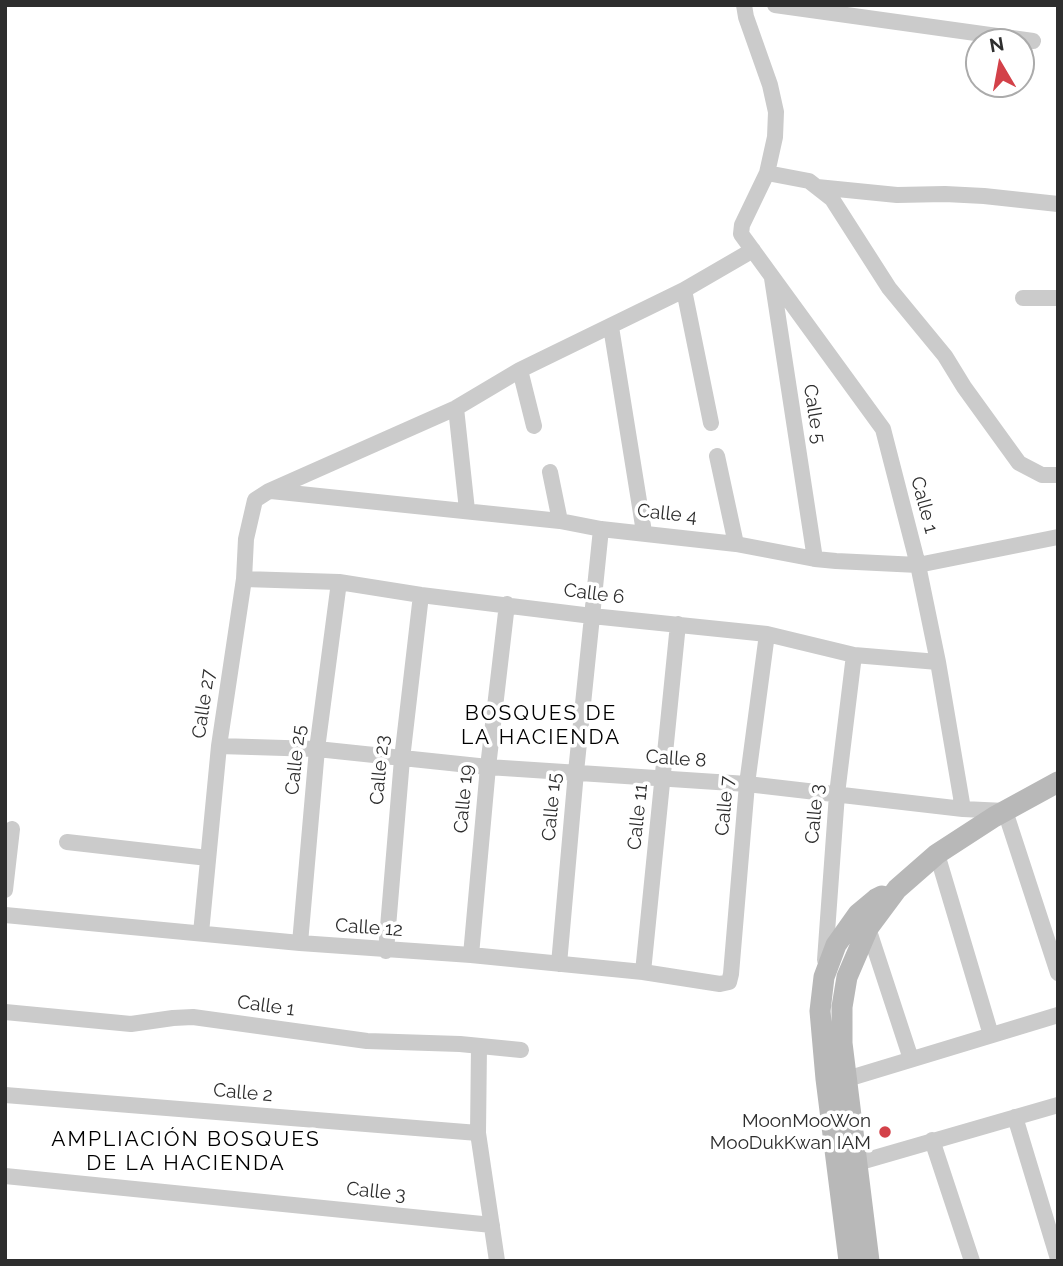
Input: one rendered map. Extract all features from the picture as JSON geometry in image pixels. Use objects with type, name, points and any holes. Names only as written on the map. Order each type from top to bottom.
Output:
[{"type":"street","points":[[269,491],[456,408],[520,370],[684,290],[753,250],[741,234],[742,225],[767,173],[775,136],[776,111],[771,85],[744,5]]},
{"type":"street","points":[[775,5],[965,32]]},
{"type":"street","points":[[767,173],[809,181],[831,199],[889,288],[945,356],[1019,463],[1042,475],[1058,475]]},
{"type":"street","points":[[817,187],[897,195],[984,196],[1058,204]]},
{"type":"street","name":"Calle 1","points":[[753,250],[883,429],[918,565],[963,809]]},
{"type":"street","name":"Calle 5","points":[[772,276],[815,559]]},
{"type":"street","points":[[684,290],[711,422]]},
{"type":"street","points":[[1023,298],[1058,298]]},
{"type":"street","points":[[611,327],[644,533]]},
{"type":"street","points":[[520,370],[534,426]]},
{"type":"street","points":[[456,408],[467,510]]},
{"type":"street","points":[[718,456],[736,544]]},
{"type":"street","points":[[550,472],[560,521]]},
{"type":"street","name":"Calle 4","points":[[269,491],[560,521],[601,529],[736,544],[815,559],[918,565],[1058,537]]},
{"type":"street","name":"Calle 27","points":[[201,933],[219,747],[244,579],[246,538],[255,499],[269,491]]},
{"type":"street","name":"Calle 15","points":[[559,964],[601,529]]},
{"type":"street","name":"Calle 6","points":[[244,579],[339,582],[592,616],[767,634],[854,655],[938,662]]},
{"type":"street","name":"Calle 25","points":[[300,943],[317,749],[339,582]]},
{"type":"street","name":"Calle 23","points":[[386,951],[402,759],[421,594]]},
{"type":"street","name":"Calle 19","points":[[471,955],[488,767],[507,604]]},
{"type":"street","name":"Calle 11","points":[[643,972],[678,624]]},
{"type":"street","name":"Calle 7","points":[[729,982],[732,974],[747,784],[767,634]]},
{"type":"street","name":"Calle 3","points":[[824,977],[837,794],[854,655]]},
{"type":"street","name":"Calle 8","points":[[219,747],[317,749],[488,767],[747,784],[963,809],[1005,811]]},
{"type":"street","points":[[869,1261],[842,1043],[842,1007],[847,977],[868,928],[897,889],[937,855],[1005,811],[1058,782]]},
{"type":"street","points":[[1005,811],[1058,973]]},
{"type":"street","points":[[5,890],[12,829]]},
{"type":"street","points":[[67,842],[208,858]]},
{"type":"street","points":[[937,855],[991,1035]]},
{"type":"street","points":[[849,1261],[820,1011],[824,977],[836,945],[858,914],[876,899],[897,889]]},
{"type":"street","name":"Calle 12","points":[[5,915],[386,951],[471,955],[643,972],[720,984],[729,982]]},
{"type":"street","points":[[868,928],[911,1059]]},
{"type":"street","name":"Calle 1","points":[[5,1012],[131,1024],[193,1017],[367,1041],[521,1050]]},
{"type":"street","points":[[847,1079],[1058,1016]]},
{"type":"street","points":[[479,1046],[478,1133],[497,1261]]},
{"type":"street","name":"Calle 2","points":[[5,1095],[478,1133]]},
{"type":"street","points":[[857,1163],[1058,1104]]},
{"type":"street","points":[[1015,1117],[1058,1259]]},
{"type":"street","points":[[932,1140],[972,1261]]},
{"type":"street","name":"Calle 3","points":[[5,1176],[492,1225]]},
{"type":"place","name":"MoonMooWon MooDukKwan IAM","points":[[885,1132]]},
{"type":"district","name":"BOSQUES DE LA HACIENDA","points":[[541,726]]},
{"type":"district","name":"AMPLIACIÓN BOSQUES DE LA HACIENDA","points":[[186,1152]]}]
